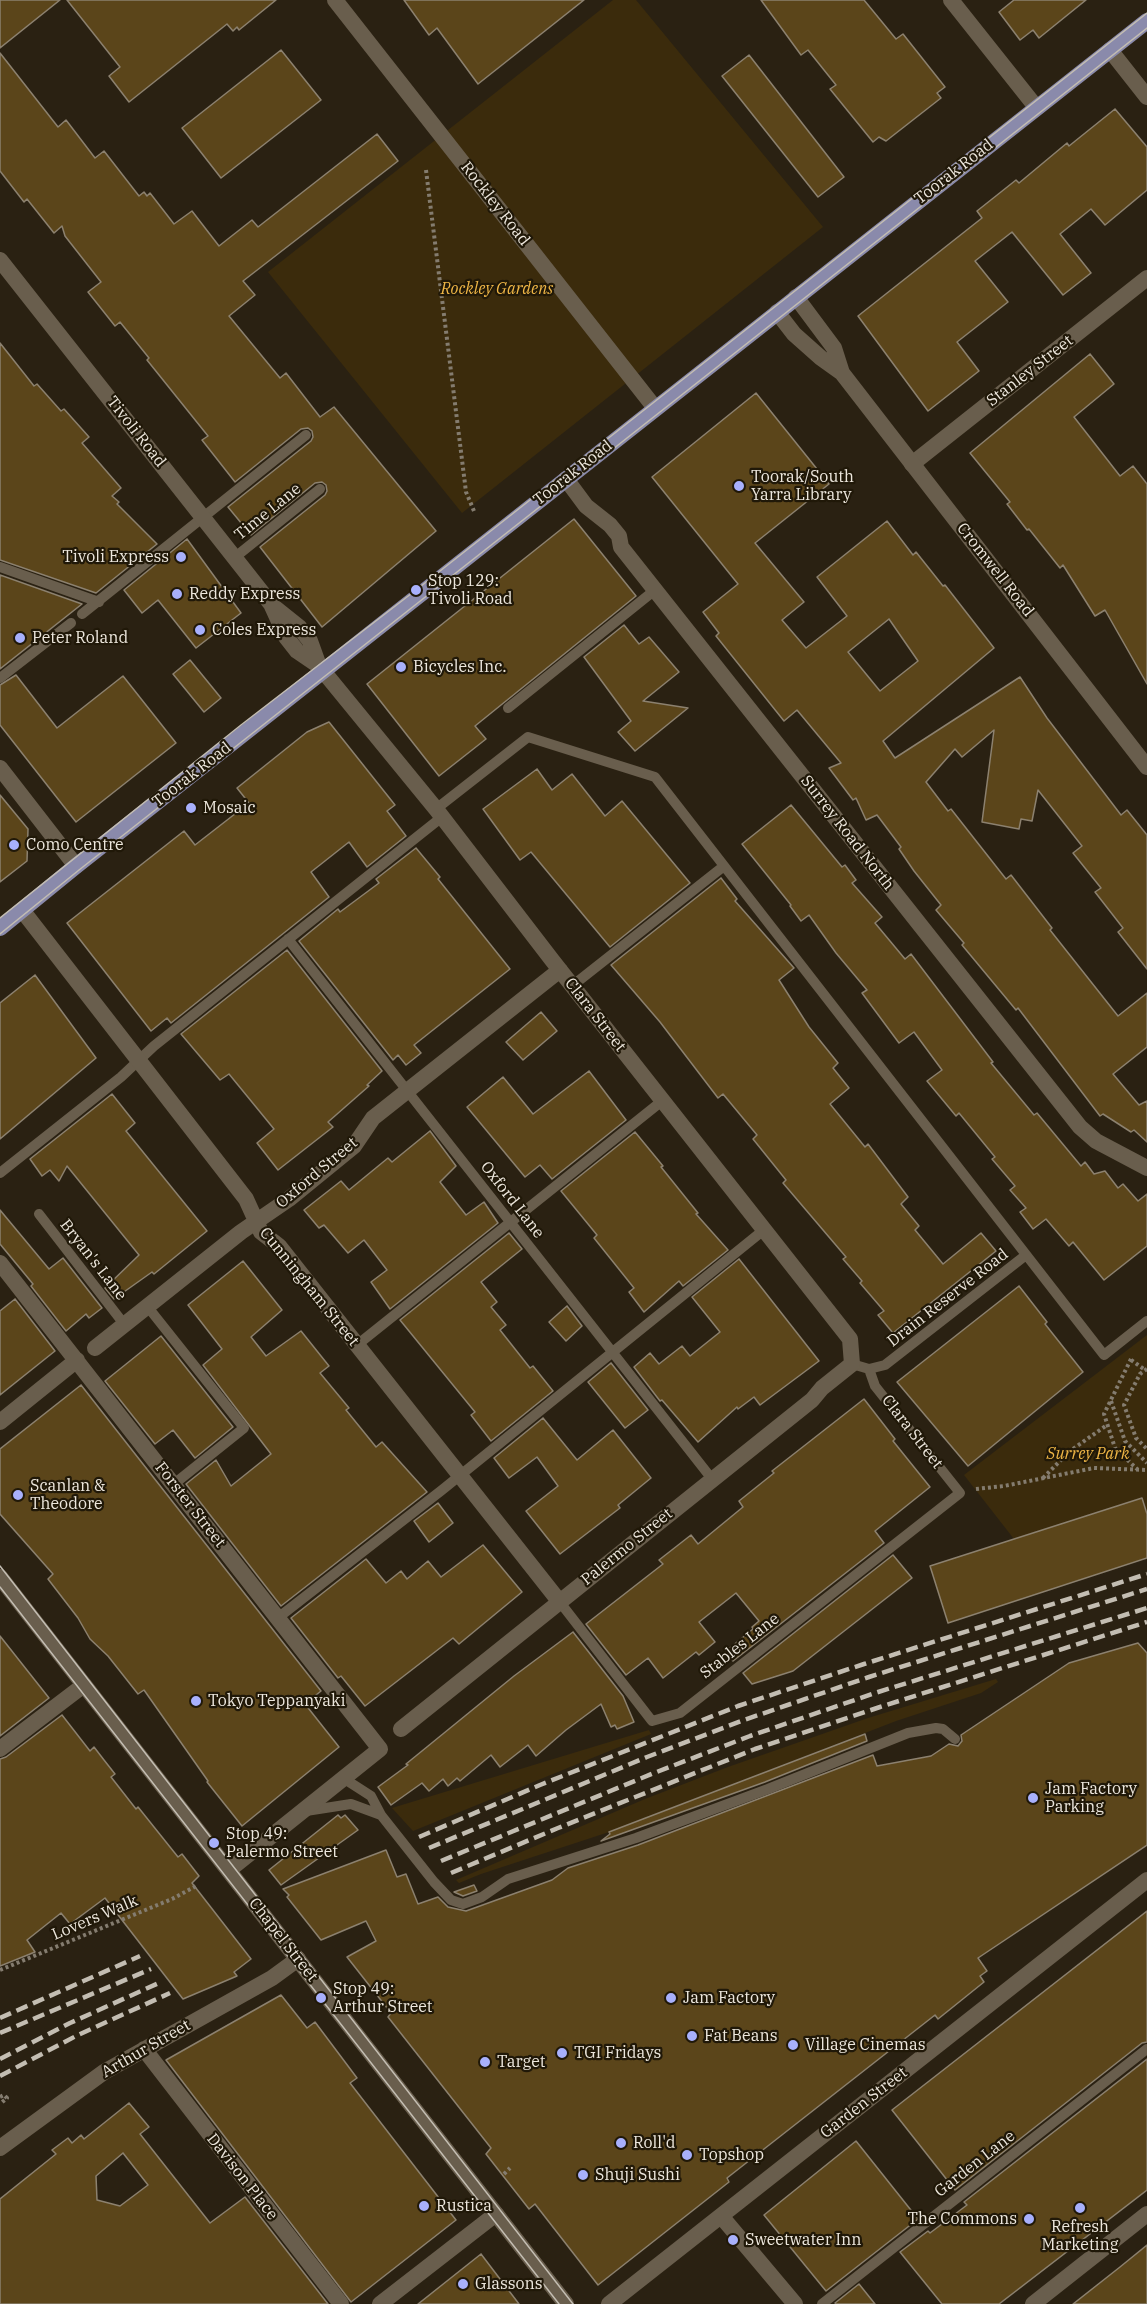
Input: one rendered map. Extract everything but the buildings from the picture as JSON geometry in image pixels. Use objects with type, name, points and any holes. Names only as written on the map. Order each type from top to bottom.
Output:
[{"type":"main road","name":"Toorak Road","points":[[0,928],[321,669],[1147,21]]},
{"type":"street","name":"Rockley Road","points":[[335,0],[656,408]]},
{"type":"street","points":[[951,0],[1036,107]]},
{"type":"street","points":[[1110,50],[1147,97]]},
{"type":"street","name":"Tivoli Road","points":[[0,260],[271,604],[299,627],[310,641],[321,669]]},
{"type":"street","name":"Stanley Street","points":[[912,464],[1147,278]]},
{"type":"street","name":"Cromwell Road","points":[[796,297],[834,348],[842,373]]},
{"type":"street","name":"Cromwell Road","points":[[777,312],[794,334],[820,358],[842,373],[1145,761]]},
{"type":"street","name":"Surrey Road North","points":[[566,479],[586,506],[610,525],[619,536],[621,547],[1080,1127],[1096,1141],[1147,1168]]},
{"type":"street","name":"Clara Street","points":[[321,669],[439,813],[850,1339],[852,1364]]},
{"type":"street","points":[[0,768],[76,866]]},
{"type":"street","name":"Cunningham Street","points":[[22,910],[246,1199],[261,1232],[279,1246],[458,1476],[559,1601]]},
{"type":"street","name":"Oxford Street","points":[[95,1348],[256,1222],[289,1199],[354,1146],[373,1118],[560,970]]},
{"type":"street","name":"Forster Street","points":[[0,1263],[380,1749],[343,1778]]},
{"type":"street","points":[[0,1422],[77,1360]]},
{"type":"street","name":"Palermo Street","points":[[401,1729],[812,1400],[822,1388],[852,1364]]},
{"type":"street","name":"Chapel Street","points":[[0,1577],[566,2304]]},
{"type":"street","points":[[0,1749],[84,1685]]},
{"type":"street","points":[[229,1870],[343,1778]]},
{"type":"street","name":"Garden Street","points":[[609,2304],[1147,1880]]},
{"type":"street","name":"Arthur Street","points":[[0,2148],[104,2072],[272,1978],[298,1959]]},
{"type":"street","name":"Davison Place","points":[[144,2049],[341,2304]]},
{"type":"street","points":[[380,2304],[496,2214]]},
{"type":"street","points":[[1033,2304],[1147,2214]]},
{"type":"street","points":[[721,2216],[795,2304]]},
{"type":"lane","points":[[82,614],[306,435]]},
{"type":"lane","name":"Time Lane","points":[[234,558],[320,489]]},
{"type":"lane","points":[[0,567],[99,602]]},
{"type":"lane","points":[[508,708],[655,590]]},
{"type":"lane","points":[[0,678],[71,623]]},
{"type":"lane","points":[[0,1173],[121,1077],[154,1046],[288,939],[528,737],[655,777],[1026,1255]]},
{"type":"lane","points":[[572,986],[724,866]]},
{"type":"lane","name":"Oxford Lane","points":[[288,939],[712,1479]]},
{"type":"lane","points":[[357,1345],[662,1101]]},
{"type":"lane","name":"Bryan's Lane","points":[[39,1214],[124,1324]]},
{"type":"lane","points":[[279,1617],[765,1229]]},
{"type":"lane","name":"Drain Reserve Road","points":[[869,1369],[879,1368],[893,1360],[1026,1255],[1104,1355],[1147,1321]]},
{"type":"lane","points":[[147,1306],[244,1428],[174,1484]]},
{"type":"lane","points":[[852,1364],[869,1369]]},
{"type":"lane","name":"Clara Street","points":[[869,1369],[875,1386],[960,1493]]},
{"type":"lane","name":"Stables Lane","points":[[559,1601],[652,1721],[680,1713],[960,1493]]},
{"type":"lane","points":[[343,1778],[371,1796],[381,1815],[448,1897],[464,1904],[482,1897],[508,1879],[636,1838],[757,1794],[908,1732],[943,1729],[955,1739]]},
{"type":"lane","points":[[301,1812],[351,1804],[381,1815]]},
{"type":"lane","name":"Garden Lane","points":[[822,2304],[1147,2049]]},
{"type":"path","points":[[426,170],[466,492],[474,511]]},
{"type":"path","points":[[1131,1359],[1104,1414],[1115,1448],[1137,1469]]},
{"type":"path","points":[[1147,1369],[1140,1374],[1124,1405],[1136,1437],[1147,1449]]},
{"type":"path","points":[[1111,1400],[1125,1442],[1147,1463]]},
{"type":"path","points":[[1043,1478],[1070,1451],[1107,1425]]},
{"type":"path","points":[[960,1493],[981,1487],[1004,1486],[1094,1468],[1147,1470]]},
{"type":"path","name":"Lovers Walk","points":[[0,1970],[140,1912],[198,1885]]},
{"type":"path","points":[[0,2097],[4,2095],[7,2098],[0,2104]]},
{"type":"path","points":[[504,2174],[510,2168]]},
{"type":"green space","name":"Rockley Gardens","points":[[613,0],[636,0],[823,227],[462,513],[268,272]]},
{"type":"green space","name":"Surrey Park","points":[[1147,1335],[1147,1514],[1142,1499],[1014,1539],[964,1475]]},
{"type":"green space","points":[[996,1679],[998,1682],[981,1693],[896,1721],[609,1832],[459,1883],[456,1880],[645,1799],[728,1767],[868,1718]]},
{"type":"green space","points":[[649,1730],[651,1734],[413,1831],[392,1808]]},
{"type":"tram line","points":[[0,918],[241,725],[416,590],[1147,13]]},
{"type":"tram line","points":[[0,934],[1147,28]]},
{"type":"tram line","points":[[0,1566],[573,2304]]},
{"type":"tram line","points":[[0,1587],[559,2304]]},
{"type":"railway","points":[[419,1837],[540,1785],[738,1706],[1147,1574]]},
{"type":"railway","points":[[429,1848],[647,1757],[744,1720],[869,1677],[1147,1589]]},
{"type":"railway","points":[[441,1861],[750,1736],[875,1693],[1147,1608]]},
{"type":"railway","points":[[451,1873],[755,1749],[1147,1622]]},
{"type":"railway","points":[[0,2018],[140,1956]]},
{"type":"railway","points":[[0,2033],[151,1969]]},
{"type":"railway","points":[[0,2059],[70,2023],[161,1982]]},
{"type":"railway","points":[[0,2076],[76,2036],[170,1993]]},
{"type":"place","name":"Toorak/South Yarra Library","points":[[739,486]]},
{"type":"place","name":"Tivoli Express","points":[[181,557]]},
{"type":"place","name":"Stop 129: Tivoli Road","points":[[416,590]]},
{"type":"place","name":"Reddy Express","points":[[177,594]]},
{"type":"place","name":"Coles Express","points":[[200,630]]},
{"type":"place","name":"Peter Roland","points":[[20,638]]},
{"type":"place","name":"Bicycles Inc.","points":[[401,667]]},
{"type":"place","name":"Mosaic","points":[[191,808]]},
{"type":"place","name":"Como Centre","points":[[14,845]]},
{"type":"place","name":"Scanlan & Theodore","points":[[18,1495]]},
{"type":"place","name":"Tokyo Teppanyaki","points":[[196,1701]]},
{"type":"place","name":"Jam Factory Parking","points":[[1033,1798]]},
{"type":"place","name":"Stop 49: Palermo Street","points":[[214,1843]]},
{"type":"place","name":"Stop 49: Arthur Street","points":[[321,1998]]},
{"type":"place","name":"Jam Factory","points":[[671,1998]]},
{"type":"place","name":"Fat Beans","points":[[692,2036]]},
{"type":"place","name":"Village Cinemas","points":[[793,2045]]},
{"type":"place","name":"TGI Fridays","points":[[562,2053]]},
{"type":"place","name":"Target","points":[[485,2062]]},
{"type":"place","name":"Roll'd","points":[[621,2143]]},
{"type":"place","name":"Topshop","points":[[687,2155]]},
{"type":"place","name":"Shuji Sushi","points":[[583,2175]]},
{"type":"place","name":"Rustica","points":[[424,2206]]},
{"type":"place","name":"Refresh Marketing","points":[[1080,2208]]},
{"type":"place","name":"The Commons","points":[[1029,2219]]},
{"type":"place","name":"Sweetwater Inn","points":[[733,2240]]},
{"type":"place","name":"Glassons","points":[[463,2284]]}]
